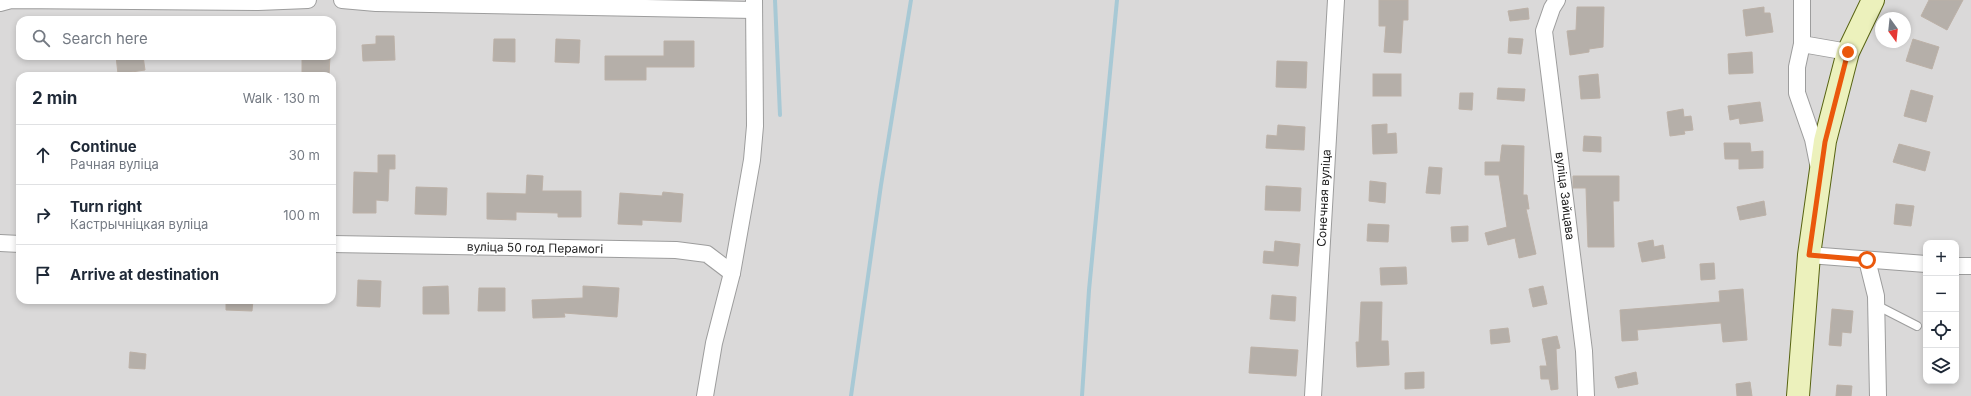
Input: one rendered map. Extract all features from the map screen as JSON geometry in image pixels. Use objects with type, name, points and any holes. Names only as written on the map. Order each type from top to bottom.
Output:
[{"type":"street","points":[[0,3],[11,0],[258,2],[308,0]]},
{"type":"street","points":[[342,0],[376,3],[754,5],[755,126],[752,160],[732,273],[714,343],[705,396]]},
{"type":"street","name":"Сонечная вуліца","points":[[1313,396],[1336,0]]},
{"type":"street","name":"вуліца Зайцава","points":[[1557,0],[1552,8],[1544,31],[1583,343],[1586,396]]},
{"type":"street","points":[[1802,0],[1802,44],[1796,67],[1797,93],[1813,139],[1820,176]]},
{"type":"street","points":[[1798,396],[1809,255],[1825,142],[1848,52],[1873,0]]},
{"type":"street","points":[[1802,44],[1848,52]]},
{"type":"street","points":[[0,243],[16,244]]},
{"type":"street","name":"вуліца 50 год Перамогі","points":[[336,244],[676,250],[706,254],[732,273]]},
{"type":"street","points":[[1809,255],[1923,264]]},
{"type":"street","points":[[1867,260],[1876,296],[1878,396]]},
{"type":"street","points":[[1959,266],[1971,266]]},
{"type":"lane","points":[[1876,305],[1917,326]]},
{"type":"shaded area","points":[[0,0],[1971,0],[1971,396],[0,396]]},
{"type":"building","points":[[1379,0],[1408,0],[1408,20],[1403,20],[1401,53],[1384,52],[1386,26],[1379,26]]},
{"type":"building","points":[[1929,0],[1963,0],[1947,30],[1921,16]]},
{"type":"building","points":[[1577,7],[1604,7],[1603,47],[1589,49],[1589,52],[1570,55],[1567,31],[1576,30]]},
{"type":"building","points":[[1764,7],[1764,13],[1770,13],[1773,32],[1746,36],[1743,10]]},
{"type":"building","points":[[1528,8],[1529,19],[1510,21],[1508,11]]},
{"type":"building","points":[[376,36],[394,36],[395,60],[363,61],[362,45],[376,44]]},
{"type":"building","points":[[1509,38],[1523,39],[1521,54],[1508,53]]},
{"type":"building","points":[[494,39],[515,39],[515,62],[493,61]]},
{"type":"building","points":[[556,39],[580,40],[579,63],[555,62]]},
{"type":"building","points":[[1913,39],[1939,47],[1932,69],[1906,61]]},
{"type":"building","points":[[664,41],[694,41],[694,67],[646,67],[646,80],[605,80],[605,56],[664,56]]},
{"type":"building","points":[[1752,52],[1753,73],[1729,74],[1728,54]]},
{"type":"building","points":[[116,60],[144,60],[145,70],[118,72]]},
{"type":"building","points":[[302,60],[330,60],[329,72],[302,72]]},
{"type":"building","points":[[1277,61],[1307,62],[1306,88],[1276,87]]},
{"type":"building","points":[[1373,74],[1401,74],[1401,96],[1373,96]]},
{"type":"building","points":[[1598,74],[1600,98],[1581,99],[1579,76]]},
{"type":"building","points":[[1498,88],[1525,89],[1524,101],[1497,99]]},
{"type":"building","points":[[1911,90],[1933,96],[1926,122],[1904,116]]},
{"type":"building","points":[[1460,93],[1473,93],[1472,110],[1459,109]]},
{"type":"building","points":[[1760,102],[1763,121],[1740,124],[1739,118],[1730,120],[1728,106]]},
{"type":"building","points":[[1683,109],[1684,117],[1691,116],[1693,130],[1684,131],[1685,134],[1670,136],[1667,112]]},
{"type":"building","points":[[1387,124],[1387,134],[1396,133],[1397,153],[1373,154],[1372,125]]},
{"type":"building","points":[[1278,125],[1305,127],[1304,150],[1266,148],[1267,135],[1277,136]]},
{"type":"building","points":[[1584,136],[1601,137],[1601,152],[1583,151]]},
{"type":"building","points":[[1724,143],[1750,143],[1751,152],[1763,151],[1763,168],[1739,169],[1739,159],[1725,159]]},
{"type":"building","points":[[1899,144],[1930,152],[1925,171],[1893,162]]},
{"type":"building","points":[[1502,145],[1524,146],[1523,195],[1527,195],[1529,209],[1526,209],[1536,254],[1519,258],[1515,238],[1488,245],[1485,233],[1507,227],[1499,175],[1485,175],[1485,162],[1500,162]]},
{"type":"building","points":[[378,155],[395,155],[395,169],[389,169],[388,201],[376,200],[376,213],[353,213],[354,172],[378,173]]},
{"type":"building","points":[[1429,167],[1442,168],[1440,194],[1426,193]]},
{"type":"building","points":[[527,175],[543,176],[542,191],[581,191],[581,217],[558,217],[558,213],[516,212],[516,220],[487,219],[487,193],[526,194]]},
{"type":"building","points":[[1573,176],[1619,176],[1619,201],[1613,201],[1614,247],[1588,247],[1586,188],[1573,188]]},
{"type":"building","points":[[1370,181],[1386,183],[1385,203],[1369,201]]},
{"type":"building","points":[[1266,186],[1301,188],[1300,211],[1265,210]]},
{"type":"building","points":[[416,187],[447,188],[446,215],[415,214]]},
{"type":"building","points":[[663,192],[683,194],[681,222],[642,220],[642,225],[618,224],[620,193],[662,196]]},
{"type":"building","points":[[1764,201],[1766,215],[1740,220],[1737,207]]},
{"type":"building","points":[[1896,204],[1914,206],[1911,226],[1894,224]]},
{"type":"building","points":[[1368,224],[1389,225],[1388,242],[1367,241]]},
{"type":"building","points":[[1468,226],[1468,241],[1452,242],[1451,227]]},
{"type":"building","points":[[1653,240],[1654,247],[1663,245],[1665,258],[1642,262],[1638,243]]},
{"type":"building","points":[[1275,241],[1300,244],[1298,266],[1263,263],[1264,251],[1274,252]]},
{"type":"building","points":[[1714,263],[1715,279],[1701,280],[1700,264]]},
{"type":"building","points":[[1406,267],[1407,284],[1381,285],[1380,268]]},
{"type":"building","points":[[358,280],[381,281],[380,307],[357,306]]},
{"type":"building","points":[[448,286],[449,314],[423,314],[423,287]]},
{"type":"building","points":[[583,286],[619,288],[617,317],[564,313],[565,317],[533,318],[532,300],[583,298]]},
{"type":"building","points":[[1543,286],[1547,304],[1533,307],[1529,289]]},
{"type":"building","points":[[479,288],[505,288],[505,311],[478,311]]},
{"type":"building","points":[[1743,289],[1747,340],[1723,342],[1721,323],[1637,330],[1638,340],[1622,341],[1620,310],[1720,302],[1719,291]]},
{"type":"building","points":[[1272,295],[1296,297],[1295,321],[1270,319]]},
{"type":"building","points":[[1361,302],[1382,302],[1381,341],[1388,341],[1389,365],[1357,367],[1356,342],[1359,342]]},
{"type":"building","points":[[226,304],[253,304],[252,311],[226,310]]},
{"type":"building","points":[[1832,309],[1853,311],[1851,333],[1842,332],[1841,346],[1829,345]]},
{"type":"building","points":[[1508,328],[1510,342],[1491,344],[1490,330]]},
{"type":"building","points":[[1557,336],[1560,348],[1556,349],[1558,389],[1551,390],[1549,379],[1541,379],[1540,366],[1547,366],[1542,339]]},
{"type":"building","points":[[1251,347],[1298,350],[1296,376],[1249,373]]},
{"type":"building","points":[[130,352],[146,354],[145,369],[129,368]]},
{"type":"building","points":[[1424,372],[1424,388],[1405,389],[1405,373]]},
{"type":"building","points":[[1636,372],[1638,384],[1618,388],[1615,377]]},
{"type":"building","points":[[1750,382],[1752,396],[1737,396],[1736,384]]},
{"type":"building","points":[[1837,385],[1852,386],[1851,396],[1836,396]]},
{"type":"waterway","points":[[775,0],[780,115]]},
{"type":"waterway","points":[[851,396],[881,185],[911,0]]},
{"type":"waterway","points":[[1082,396],[1089,290],[1117,0]]},
{"type":"route","points":[[1848,52],[1825,142],[1809,255],[1867,260]]}]
